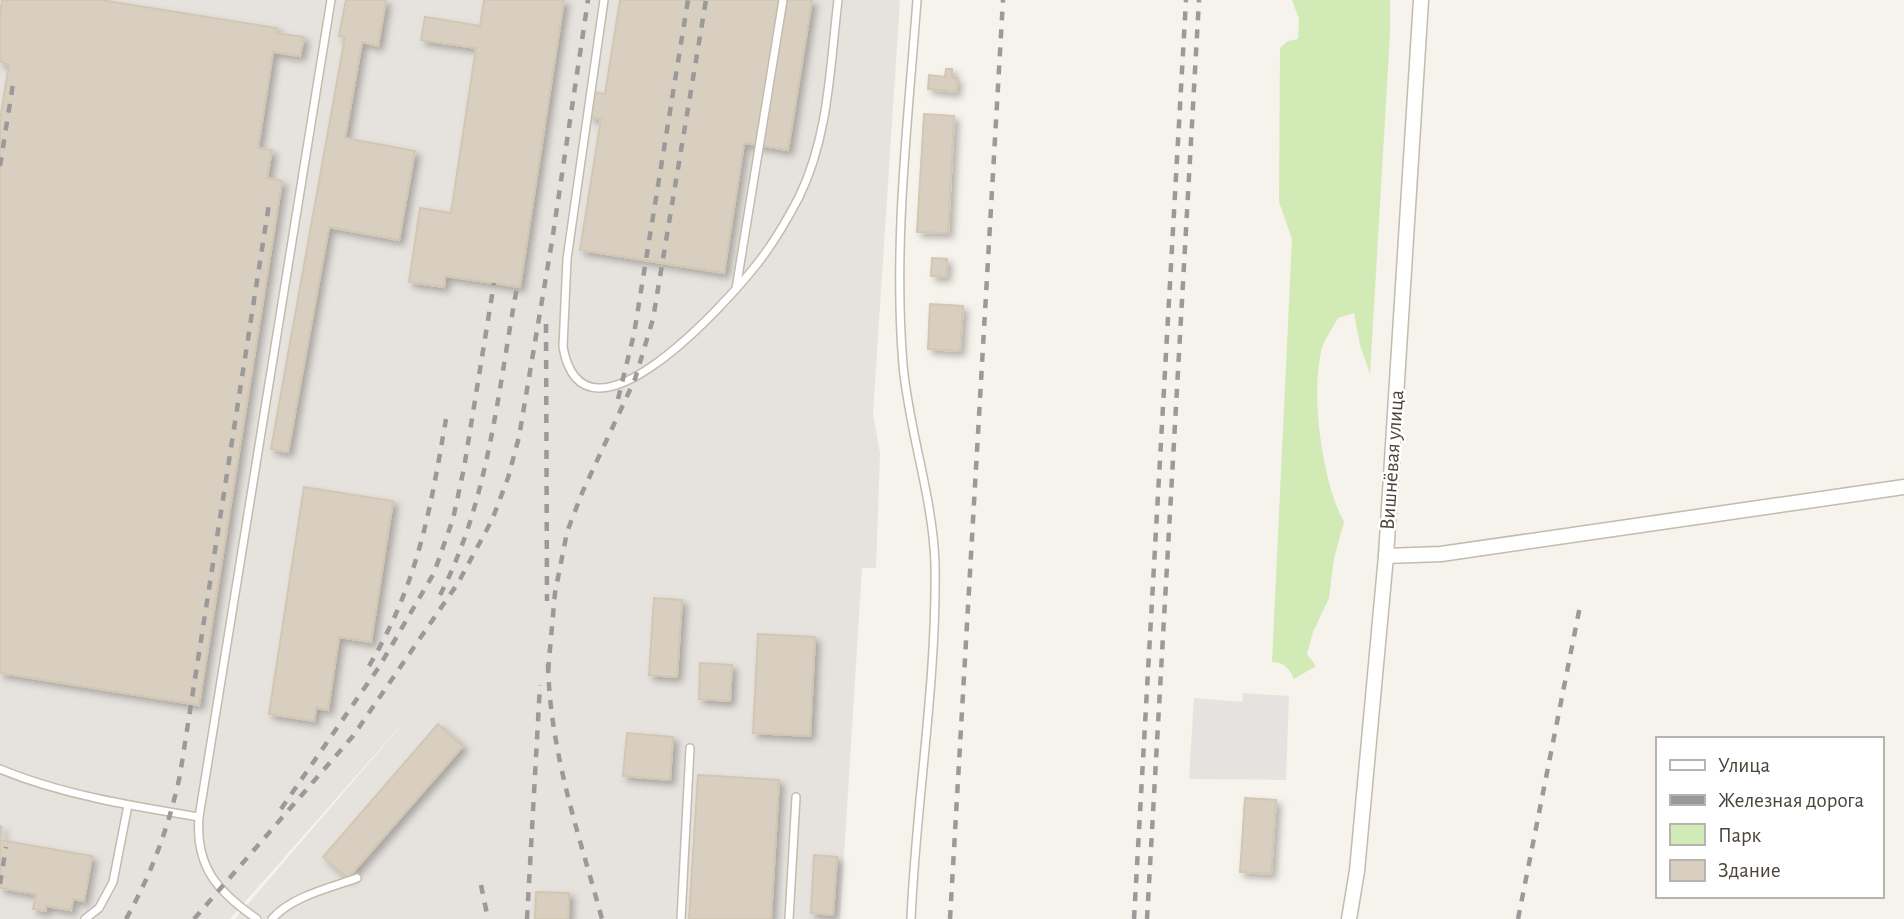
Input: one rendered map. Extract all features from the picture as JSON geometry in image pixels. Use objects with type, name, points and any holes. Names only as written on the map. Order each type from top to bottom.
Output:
[{"type":"street","name":"Вишнёвая улица","points":[[1349,919],[1357,871],[1386,555],[1421,0]]},
{"type":"street","points":[[1386,555],[1441,554],[1904,487]]},
{"type":"lane","points":[[257,919],[230,899],[211,877],[199,847],[200,817],[331,0]]},
{"type":"lane","points":[[604,0],[567,259],[564,347],[566,359],[577,378],[592,388],[610,388],[635,379],[705,323],[758,263],[781,228],[799,196],[821,136],[838,0]]},
{"type":"lane","points":[[736,290],[783,0]]},
{"type":"lane","points":[[911,919],[935,600],[935,561],[931,526],[907,404],[901,315],[901,213],[917,0]]},
{"type":"lane","points":[[681,919],[690,748]]},
{"type":"lane","points":[[0,769],[47,786],[128,805],[200,817]]},
{"type":"lane","points":[[789,919],[796,797]]},
{"type":"lane","points":[[85,919],[99,908],[113,881],[128,805]]},
{"type":"lane","points":[[272,919],[293,903],[357,878]]},
{"type":"shaded area","points":[[0,0],[900,0],[873,413],[880,453],[876,568],[862,568],[840,919],[235,919],[423,700],[230,919],[0,919]]},
{"type":"shaded area","points":[[1243,693],[1289,696],[1286,780],[1189,779],[1194,698],[1242,702]]},
{"type":"green space","points":[[1292,0],[1390,0],[1370,374],[1360,345],[1354,313],[1338,318],[1322,348],[1317,392],[1324,462],[1336,505],[1344,522],[1334,558],[1329,598],[1313,632],[1307,654],[1316,666],[1294,679],[1286,666],[1272,662],[1292,239],[1279,202],[1280,48],[1288,41],[1298,39],[1299,19]]},
{"type":"building","points":[[2,0],[101,0],[277,28],[276,33],[304,37],[300,56],[273,52],[258,148],[272,150],[267,178],[282,181],[199,705],[0,673],[0,120],[9,64],[0,62]]},
{"type":"building","points":[[346,0],[386,0],[378,46],[362,42],[345,138],[415,151],[399,240],[329,227],[288,452],[271,449],[345,37],[339,36]]},
{"type":"building","points":[[484,0],[564,0],[520,287],[445,276],[444,287],[409,282],[420,208],[451,213],[476,48],[421,40],[425,17],[480,26]]},
{"type":"building","points":[[620,0],[812,0],[788,150],[744,143],[724,273],[580,250],[601,119],[590,117],[594,92],[605,94]]},
{"type":"building","points":[[946,69],[952,69],[952,78],[957,78],[956,92],[928,89],[929,75],[945,77]]},
{"type":"building","points":[[924,114],[954,116],[948,233],[917,232]]},
{"type":"building","points":[[932,258],[947,259],[946,277],[931,276]]},
{"type":"building","points":[[930,304],[963,306],[960,351],[928,349]]},
{"type":"building","points":[[304,487],[393,501],[371,642],[339,637],[328,710],[316,708],[314,721],[269,714]]},
{"type":"building","points":[[654,598],[682,600],[677,677],[649,675]]},
{"type":"building","points":[[758,634],[815,637],[810,736],[753,733]]},
{"type":"building","points":[[700,663],[732,665],[730,701],[699,699]]},
{"type":"building","points":[[438,724],[463,746],[348,878],[323,857]]},
{"type":"building","points":[[627,733],[673,737],[670,780],[623,776]]},
{"type":"building","points":[[698,775],[779,780],[771,919],[689,919]]},
{"type":"building","points":[[1245,798],[1276,800],[1271,874],[1240,872]]},
{"type":"building","points":[[0,840],[92,856],[84,901],[73,899],[71,910],[46,906],[46,911],[33,909],[36,894],[0,888]]},
{"type":"building","points":[[814,855],[837,857],[833,915],[811,913]]},
{"type":"building","points":[[536,892],[569,893],[568,919],[535,919]]},
{"type":"railway","points":[[194,919],[353,736],[458,583],[492,520],[508,478],[519,437],[588,0]]},
{"type":"railway","points":[[618,399],[634,334],[688,0]]},
{"type":"railway","points":[[548,671],[555,593],[567,532],[582,493],[635,379],[653,319],[706,0]]},
{"type":"railway","points":[[950,919],[1003,0]]},
{"type":"railway","points":[[1134,919],[1186,0]]},
{"type":"railway","points":[[1147,919],[1199,0]]},
{"type":"railway","points":[[0,166],[13,84]]},
{"type":"railway","points":[[126,919],[159,849],[180,775],[269,204]]},
{"type":"railway","points":[[281,809],[379,667],[434,573],[453,519],[464,468],[494,283]]},
{"type":"railway","points":[[440,595],[457,559],[481,483],[517,287]]},
{"type":"railway","points":[[546,324],[547,601]]},
{"type":"railway","points":[[369,666],[386,635],[411,576],[428,516],[446,419]]},
{"type":"railway","points":[[1518,919],[1580,606]]},
{"type":"railway","points":[[548,664],[560,761],[602,919]]},
{"type":"railway","points":[[527,919],[540,685]]},
{"type":"railway","points":[[0,884],[6,847]]},
{"type":"railway","points":[[481,885],[488,919]]}]
